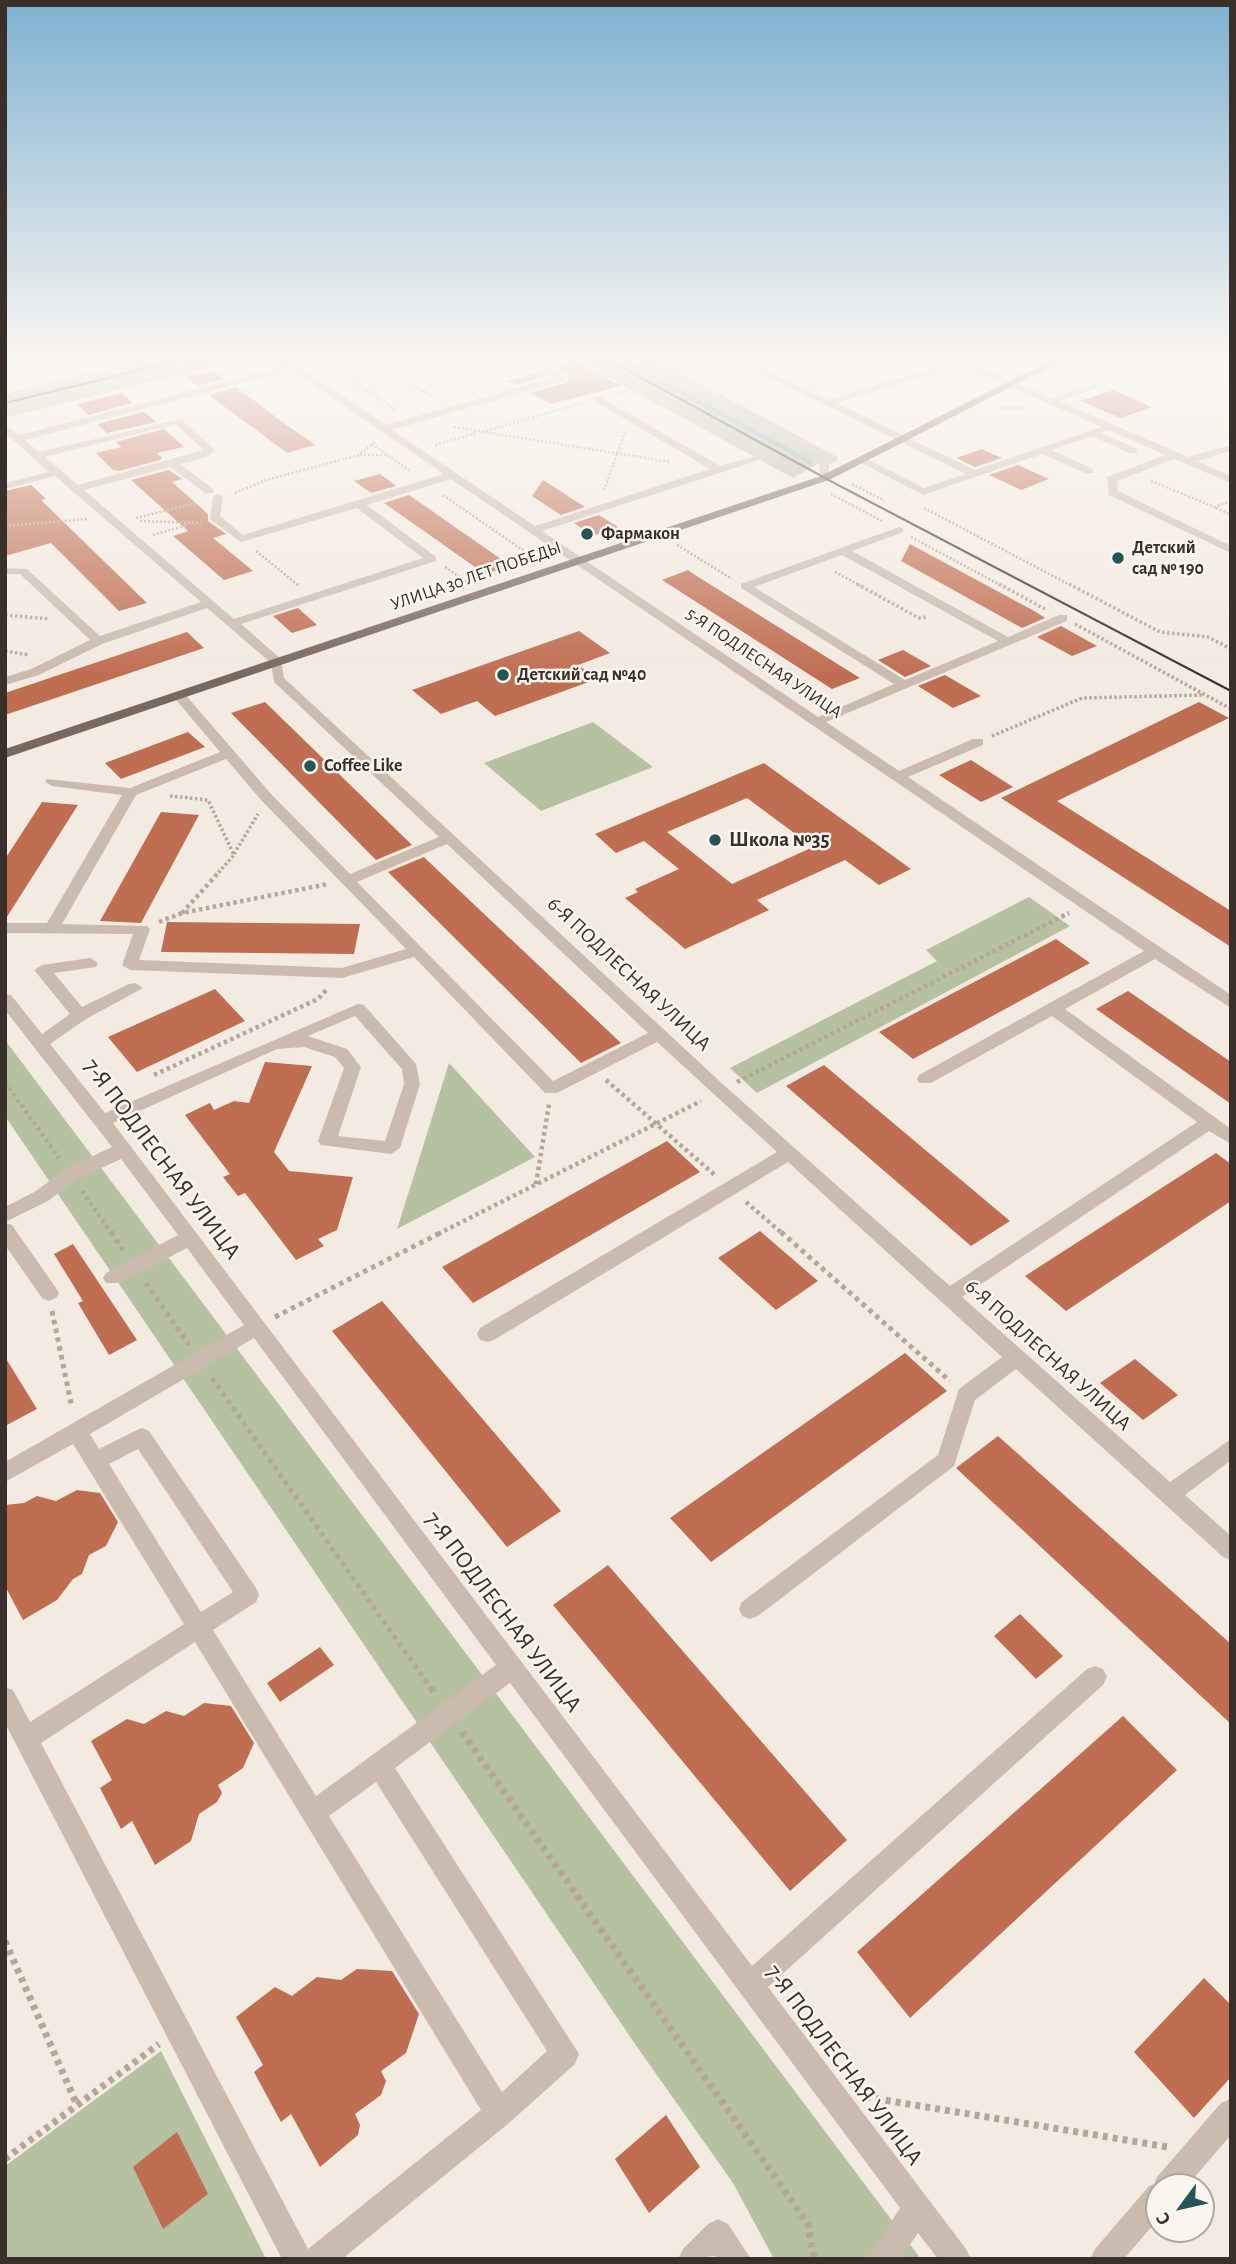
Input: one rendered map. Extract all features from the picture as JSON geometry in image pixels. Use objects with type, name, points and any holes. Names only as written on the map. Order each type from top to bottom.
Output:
[{"type":"main road","name":"УЛИЦА 30 ЛЕТ ПОБЕДЫ","points":[[5,754],[825,478],[854,464]]},
{"type":"street","name":"6-Я ПОДЛЕСНАЯ УЛИЦА","points":[[47,464],[277,662],[278,679],[720,1091],[1231,1550]]},
{"type":"street","points":[[75,489],[170,464]]},
{"type":"street","points":[[173,464],[213,494],[214,517],[241,539],[453,475]]},
{"type":"street","name":"5-Я ПОДЛЕСНАЯ УЛИЦА","points":[[436,464],[1231,1003]]},
{"type":"street","points":[[708,464],[719,470]]},
{"type":"street","points":[[533,530],[738,464]]},
{"type":"street","points":[[824,464],[825,478]]},
{"type":"street","points":[[868,464],[923,492],[1004,464]]},
{"type":"street","points":[[953,464],[975,474]]},
{"type":"street","points":[[1072,464],[1088,471]]},
{"type":"street","points":[[1152,464],[1111,479],[1113,493],[1230,550]]},
{"type":"street","points":[[1193,464],[1231,480]]},
{"type":"street","points":[[5,486],[57,472]]},
{"type":"street","points":[[359,504],[432,559]]},
{"type":"street","points":[[745,586],[899,530]]},
{"type":"street","points":[[844,551],[1007,642]]},
{"type":"street","points":[[233,623],[432,559]]},
{"type":"street","points":[[5,571],[23,571],[99,641]]},
{"type":"street","points":[[745,586],[904,685]]},
{"type":"street","points":[[5,681],[35,672],[99,641],[209,603]]},
{"type":"street","points":[[816,722],[1063,618]]},
{"type":"street","points":[[178,695],[267,798],[551,1089],[660,1034]]},
{"type":"street","points":[[897,777],[978,742]]},
{"type":"street","points":[[51,782],[131,792],[228,752]]},
{"type":"street","points":[[53,926],[131,792]]},
{"type":"street","points":[[349,880],[450,838]]},
{"type":"street","points":[[5,928],[53,926],[142,929],[130,965],[342,973],[418,951]]},
{"type":"street","points":[[925,1079],[1155,952]]},
{"type":"street","points":[[80,1015],[42,971],[90,963]]},
{"type":"street","points":[[40,1043],[80,1015],[135,988]]},
{"type":"street","name":"7-Я ПОДЛЕСНАЯ УЛИЦА","points":[[5,999],[102,1121],[956,2259]]},
{"type":"street","points":[[1053,1008],[1231,1138]]},
{"type":"street","points":[[102,1121],[274,1044],[358,1009],[410,1068],[412,1084],[391,1148],[327,1141],[353,1067],[341,1053],[305,1041],[274,1044]]},
{"type":"street","points":[[949,1296],[1209,1122]]},
{"type":"street","points":[[5,1215],[42,1196],[71,1174],[123,1150]]},
{"type":"street","points":[[487,1334],[789,1153]]},
{"type":"street","points":[[5,1230],[49,1293]]},
{"type":"street","points":[[113,1278],[189,1238]]},
{"type":"street","points":[[5,1473],[256,1327]]},
{"type":"street","points":[[750,1609],[947,1460],[966,1395],[1017,1357]]},
{"type":"street","points":[[76,1430],[499,2113]]},
{"type":"street","points":[[27,1738],[248,1594],[142,1437],[96,1461]]},
{"type":"street","points":[[1169,1495],[1231,1448]]},
{"type":"street","points":[[313,1813],[512,1667]]},
{"type":"street","points":[[751,1985],[1095,1677]]},
{"type":"street","points":[[5,1698],[298,2259]]},
{"type":"street","points":[[319,2259],[499,2113],[565,2054],[379,1765]]},
{"type":"street","points":[[1179,2173],[1231,2113]]},
{"type":"street","points":[[882,2259],[918,2208]]},
{"type":"street","points":[[1105,2259],[1145,2212]]},
{"type":"street","points":[[693,2259],[719,2234],[736,2259]]},
{"type":"path","points":[[223,524],[129,520],[327,464]]},
{"type":"path","points":[[597,509],[613,464]]},
{"type":"path","points":[[679,464],[719,470]]},
{"type":"path","points":[[784,464],[799,472]]},
{"type":"path","points":[[1130,472],[1231,515]]},
{"type":"path","points":[[846,481],[885,501]]},
{"type":"path","points":[[427,484],[540,562]]},
{"type":"path","points":[[822,493],[830,493],[1231,709]]},
{"type":"path","points":[[1215,507],[1231,501]]},
{"type":"path","points":[[915,503],[1160,632],[1208,637],[1231,649]]},
{"type":"path","points":[[5,523],[15,525],[89,519],[116,524]]},
{"type":"path","points":[[135,540],[195,523]]},
{"type":"path","points":[[241,539],[299,586],[282,607]]},
{"type":"path","points":[[672,542],[745,586]]},
{"type":"path","points":[[432,559],[471,585]]},
{"type":"path","points":[[978,742],[1082,698],[1206,695]]},
{"type":"path","points":[[131,792],[208,800],[234,855]]},
{"type":"path","points":[[181,913],[234,855],[267,798]]},
{"type":"path","points":[[142,929],[181,913],[349,880]]},
{"type":"path","points":[[256,1327],[1086,905]]},
{"type":"path","points":[[147,1078],[318,999],[342,973]]},
{"type":"path","points":[[593,1068],[966,1395]]},
{"type":"path","points":[[5,1082],[449,1713],[710,2090],[808,2224],[814,2259]]},
{"type":"path","points":[[536,1184],[551,1089]]},
{"type":"path","points":[[49,1293],[76,1430]]},
{"type":"path","points":[[5,1941],[77,2105]]},
{"type":"path","points":[[5,2159],[179,2029]]},
{"type":"path","points":[[830,2091],[1197,2152]]},
{"type":"green space","points":[[767,464],[818,464],[793,478]]},
{"type":"green space","points":[[593,722],[653,767],[541,811],[484,763]]},
{"type":"green space","points":[[1029,897],[1070,926],[757,1093],[730,1068],[937,961],[926,950]]},
{"type":"green space","points":[[5,1040],[921,2259],[774,2259],[733,2183],[635,2044],[5,1116]]},
{"type":"green space","points":[[449,1063],[535,1157],[397,1229],[416,1169]]},
{"type":"green space","points":[[161,2051],[266,2259],[5,2259],[5,2166]]},
{"type":"building","points":[[107,464],[146,464],[119,471],[113,470]]},
{"type":"building","points":[[1018,465],[1049,479],[1021,490],[989,475]]},
{"type":"building","points":[[169,470],[182,479],[172,482],[208,514],[208,521],[226,534],[213,538],[253,571],[224,580],[173,536],[188,531],[131,480]]},
{"type":"building","points":[[380,474],[396,486],[371,493],[354,481]]},
{"type":"building","points":[[543,480],[585,507],[561,515],[532,496]]},
{"type":"building","points":[[31,485],[46,499],[41,500],[147,603],[119,611],[51,543],[5,556],[5,491]]},
{"type":"building","points":[[409,495],[511,566],[485,574],[384,503]]},
{"type":"building","points":[[599,515],[618,527],[593,536],[574,523]]},
{"type":"building","points":[[910,544],[1045,618],[1022,628],[901,561]]},
{"type":"building","points":[[688,570],[860,678],[832,689],[662,580]]},
{"type":"building","points":[[298,608],[317,625],[292,633],[273,616]]},
{"type":"building","points":[[1061,626],[1097,646],[1072,656],[1037,637]]},
{"type":"building","points":[[579,631],[610,653],[578,665],[597,679],[495,716],[477,701],[441,714],[412,690]]},
{"type":"building","points":[[187,632],[204,648],[5,715],[5,693]]},
{"type":"building","points":[[903,650],[931,666],[905,677],[878,660]]},
{"type":"building","points":[[945,675],[981,696],[953,708],[918,686]]},
{"type":"building","points":[[265,702],[412,845],[376,860],[231,713]]},
{"type":"building","points":[[1199,702],[1229,718],[1057,801],[1231,911],[1231,947],[1001,798]]},
{"type":"building","points":[[188,732],[205,747],[121,779],[105,763]]},
{"type":"building","points":[[971,760],[1013,787],[981,802],[939,775]]},
{"type":"building","points":[[764,763],[911,869],[879,885],[845,860],[757,900],[769,910],[685,949],[625,898],[638,892],[635,889],[679,869],[644,841],[616,853],[595,834]],"holes":[[[747,798],[813,847],[732,884],[667,832]]]},
{"type":"building","points":[[42,802],[78,805],[5,920],[5,859]]},
{"type":"building","points":[[161,812],[199,815],[141,923],[100,921]]},
{"type":"building","points":[[424,857],[621,1043],[581,1063],[388,872]]},
{"type":"building","points":[[167,922],[360,924],[354,954],[161,952]]},
{"type":"building","points":[[1056,939],[1090,963],[913,1059],[879,1032]]},
{"type":"building","points":[[215,989],[245,1021],[137,1072],[108,1037]]},
{"type":"building","points":[[1128,991],[1231,1062],[1231,1104],[1096,1009]]},
{"type":"building","points":[[265,1062],[312,1066],[274,1152],[289,1171],[353,1177],[337,1230],[318,1239],[324,1246],[296,1260],[245,1193],[238,1196],[223,1177],[230,1174],[185,1115],[210,1103],[214,1110],[234,1101],[249,1103]]},
{"type":"building","points":[[824,1065],[1010,1221],[971,1246],[786,1086]]},
{"type":"building","points":[[667,1141],[700,1172],[473,1303],[442,1267]]},
{"type":"building","points":[[1216,1153],[1231,1164],[1231,1201],[1066,1311],[1025,1276]]},
{"type":"building","points":[[760,1231],[818,1281],[776,1310],[718,1258]]},
{"type":"building","points":[[73,1244],[137,1340],[109,1355],[78,1303],[83,1301],[54,1254]]},
{"type":"building","points":[[382,1301],[561,1511],[507,1547],[332,1331]]},
{"type":"building","points":[[905,1353],[947,1391],[711,1562],[670,1518]]},
{"type":"building","points":[[5,1357],[37,1409],[5,1426]]},
{"type":"building","points":[[1135,1359],[1178,1395],[1143,1420],[1100,1383]]},
{"type":"building","points":[[998,1436],[1231,1644],[1231,1724],[956,1468]]},
{"type":"building","points":[[77,1490],[100,1493],[118,1522],[106,1546],[89,1555],[82,1574],[73,1579],[57,1600],[23,1620],[5,1586],[5,1505],[24,1503],[37,1496],[56,1501]]},
{"type":"building","points":[[608,1565],[847,1840],[790,1891],[553,1605]]},
{"type":"building","points":[[1020,1614],[1063,1656],[1036,1679],[994,1636]]},
{"type":"building","points":[[320,1647],[334,1665],[280,1702],[267,1683]]},
{"type":"building","points":[[204,1703],[231,1706],[254,1743],[243,1768],[218,1785],[222,1793],[217,1802],[199,1814],[191,1841],[155,1865],[132,1821],[121,1829],[100,1788],[112,1780],[91,1741],[127,1719],[144,1724],[166,1711],[184,1716]]},
{"type":"building","points":[[1123,1716],[1177,1770],[910,2018],[857,1952]]},
{"type":"building","points":[[357,1969],[392,1971],[419,2014],[406,2053],[381,2071],[386,2081],[381,2095],[355,2114],[360,2125],[358,2135],[320,2167],[291,2114],[281,2122],[254,2072],[263,2065],[236,2017],[275,1987],[292,1996],[317,1977],[341,1980]]},
{"type":"building","points":[[1204,1978],[1231,2005],[1231,2077],[1194,2118],[1134,2052]]},
{"type":"building","points":[[666,2115],[700,2167],[649,2213],[615,2159]]},
{"type":"building","points":[[177,2132],[208,2194],[163,2229],[133,2167]]},
{"type":"tram line","points":[[799,464],[1231,691]]},
{"type":"place","name":"Фармакон","points":[[587,534]]},
{"type":"place","name":"Детский сад № 190","points":[[1118,558]]},
{"type":"place","name":"Детский сад №40","points":[[503,675]]},
{"type":"place","name":"Coffee Like","points":[[310,766]]},
{"type":"place","name":"Школа №35","points":[[715,840]]}]
